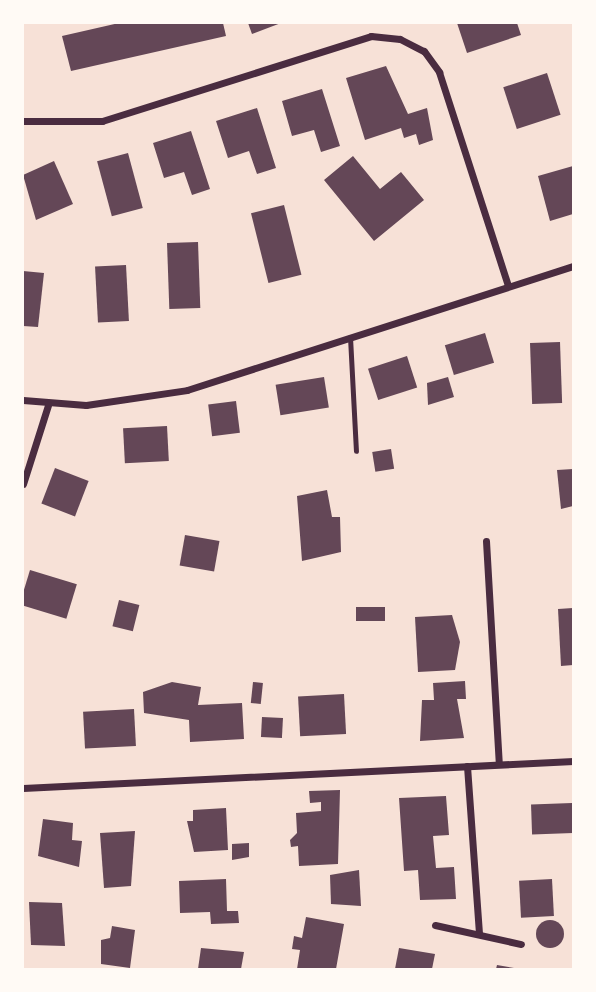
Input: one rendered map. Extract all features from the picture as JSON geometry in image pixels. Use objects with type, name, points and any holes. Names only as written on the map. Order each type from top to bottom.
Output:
[{"type":"street","points":[[23,121],[102,121],[371,36],[400,39],[424,51],[439,72],[508,286]]},
{"type":"street","points":[[23,400],[48,405],[187,390],[573,266]]},
{"type":"street","points":[[23,484],[48,405]]},
{"type":"street","points":[[486,541],[499,764]]},
{"type":"street","points":[[23,788],[573,761]]},
{"type":"street","points":[[467,766],[479,934]]},
{"type":"street","points":[[435,925],[521,944]]},
{"type":"lane","points":[[350,337],[356,451]]},
{"type":"building","points":[[119,23],[223,23],[226,36],[71,71],[62,36]]},
{"type":"building","points":[[248,23],[281,23],[252,34]]},
{"type":"building","points":[[457,23],[517,23],[521,35],[467,53]]},
{"type":"building","points":[[386,66],[408,114],[427,108],[433,140],[419,145],[416,134],[404,138],[401,128],[365,140],[346,78]]},
{"type":"building","points":[[547,73],[561,115],[517,129],[503,87]]},
{"type":"building","points":[[322,89],[340,146],[321,152],[314,130],[292,136],[282,101]]},
{"type":"building","points":[[257,108],[276,168],[257,174],[249,151],[228,158],[216,121]]},
{"type":"building","points":[[191,131],[210,189],[192,195],[184,172],[164,178],[153,143]]},
{"type":"building","points":[[128,153],[143,208],[112,216],[97,161]]},
{"type":"building","points":[[353,156],[380,189],[401,172],[424,200],[374,241],[324,180]]},
{"type":"building","points":[[54,161],[73,204],[36,220],[23,175]]},
{"type":"building","points":[[573,166],[573,214],[550,221],[538,176]]},
{"type":"building","points":[[284,205],[301,275],[268,283],[251,213]]},
{"type":"building","points":[[198,242],[200,308],[169,309],[167,243]]},
{"type":"building","points":[[126,265],[129,321],[98,323],[95,267]]},
{"type":"building","points":[[23,271],[44,273],[38,327],[23,326]]},
{"type":"building","points":[[485,333],[494,363],[454,375],[445,345]]},
{"type":"building","points":[[560,342],[562,403],[532,404],[530,343]]},
{"type":"building","points":[[407,356],[417,387],[378,400],[368,369]]},
{"type":"building","points":[[324,377],[329,408],[280,415],[276,385]]},
{"type":"building","points":[[448,377],[454,397],[428,405],[427,383]]},
{"type":"building","points":[[236,401],[240,433],[212,436],[208,404]]},
{"type":"building","points":[[167,426],[169,461],[125,463],[123,428]]},
{"type":"building","points":[[391,449],[394,469],[375,472],[372,452]]},
{"type":"building","points":[[55,468],[89,481],[75,516],[41,503]]},
{"type":"building","points":[[573,469],[573,506],[561,509],[557,470]]},
{"type":"building","points":[[327,490],[332,517],[340,517],[341,552],[302,561],[297,496]]},
{"type":"building","points":[[185,535],[219,541],[214,572],[180,566]]},
{"type":"building","points":[[30,570],[77,584],[66,619],[23,606],[23,593]]},
{"type":"building","points":[[119,600],[139,605],[133,631],[112,626]]},
{"type":"building","points":[[356,607],[385,607],[385,621],[356,621]]},
{"type":"building","points":[[573,608],[573,665],[561,666],[558,609]]},
{"type":"building","points":[[452,615],[460,642],[455,670],[418,672],[415,617]]},
{"type":"building","points":[[465,681],[466,699],[457,699],[464,738],[420,741],[422,700],[434,700],[433,683]]},
{"type":"building","points":[[172,682],[201,687],[198,705],[242,703],[244,739],[190,742],[189,720],[144,713],[143,692]]},
{"type":"building","points":[[253,682],[263,683],[261,704],[251,703]]},
{"type":"building","points":[[344,694],[346,734],[300,736],[298,696]]},
{"type":"building","points":[[134,709],[136,746],[85,749],[83,712]]},
{"type":"building","points":[[262,717],[283,718],[282,738],[261,737]]},
{"type":"building","points":[[340,790],[338,864],[299,866],[298,846],[291,847],[290,840],[297,833],[296,813],[321,811],[321,802],[310,803],[309,791]]},
{"type":"building","points":[[446,796],[449,835],[433,836],[436,868],[454,867],[456,899],[420,900],[418,870],[404,871],[399,798]]},
{"type":"building","points":[[572,803],[573,833],[532,834],[531,804]]},
{"type":"building","points":[[226,808],[228,850],[194,852],[187,821],[193,821],[193,810]]},
{"type":"building","points":[[43,819],[73,823],[72,840],[82,841],[79,867],[38,856]]},
{"type":"building","points":[[135,831],[131,886],[104,888],[100,833]]},
{"type":"building","points":[[249,843],[249,857],[232,860],[232,844]]},
{"type":"building","points":[[359,870],[361,906],[331,904],[330,875]]},
{"type":"building","points":[[226,879],[227,911],[238,911],[239,923],[211,924],[210,912],[180,913],[179,881]]},
{"type":"building","points":[[552,879],[554,916],[521,918],[519,881]]},
{"type":"building","points":[[29,902],[62,903],[65,946],[31,945]]},
{"type":"building","points":[[306,917],[344,924],[336,969],[297,969],[300,950],[292,949],[294,936],[302,938]]},
{"type":"building","points":[[550,920],[560,924],[564,934],[560,944],[550,948],[540,944],[536,934],[540,924]]},
{"type":"building","points":[[112,926],[135,930],[130,968],[101,964],[101,940],[110,938]]},
{"type":"building","points":[[201,948],[244,952],[241,969],[198,969]]},
{"type":"building","points":[[399,948],[435,954],[432,969],[395,969]]},
{"type":"building","points":[[497,965],[514,968],[514,969],[496,969]]}]
